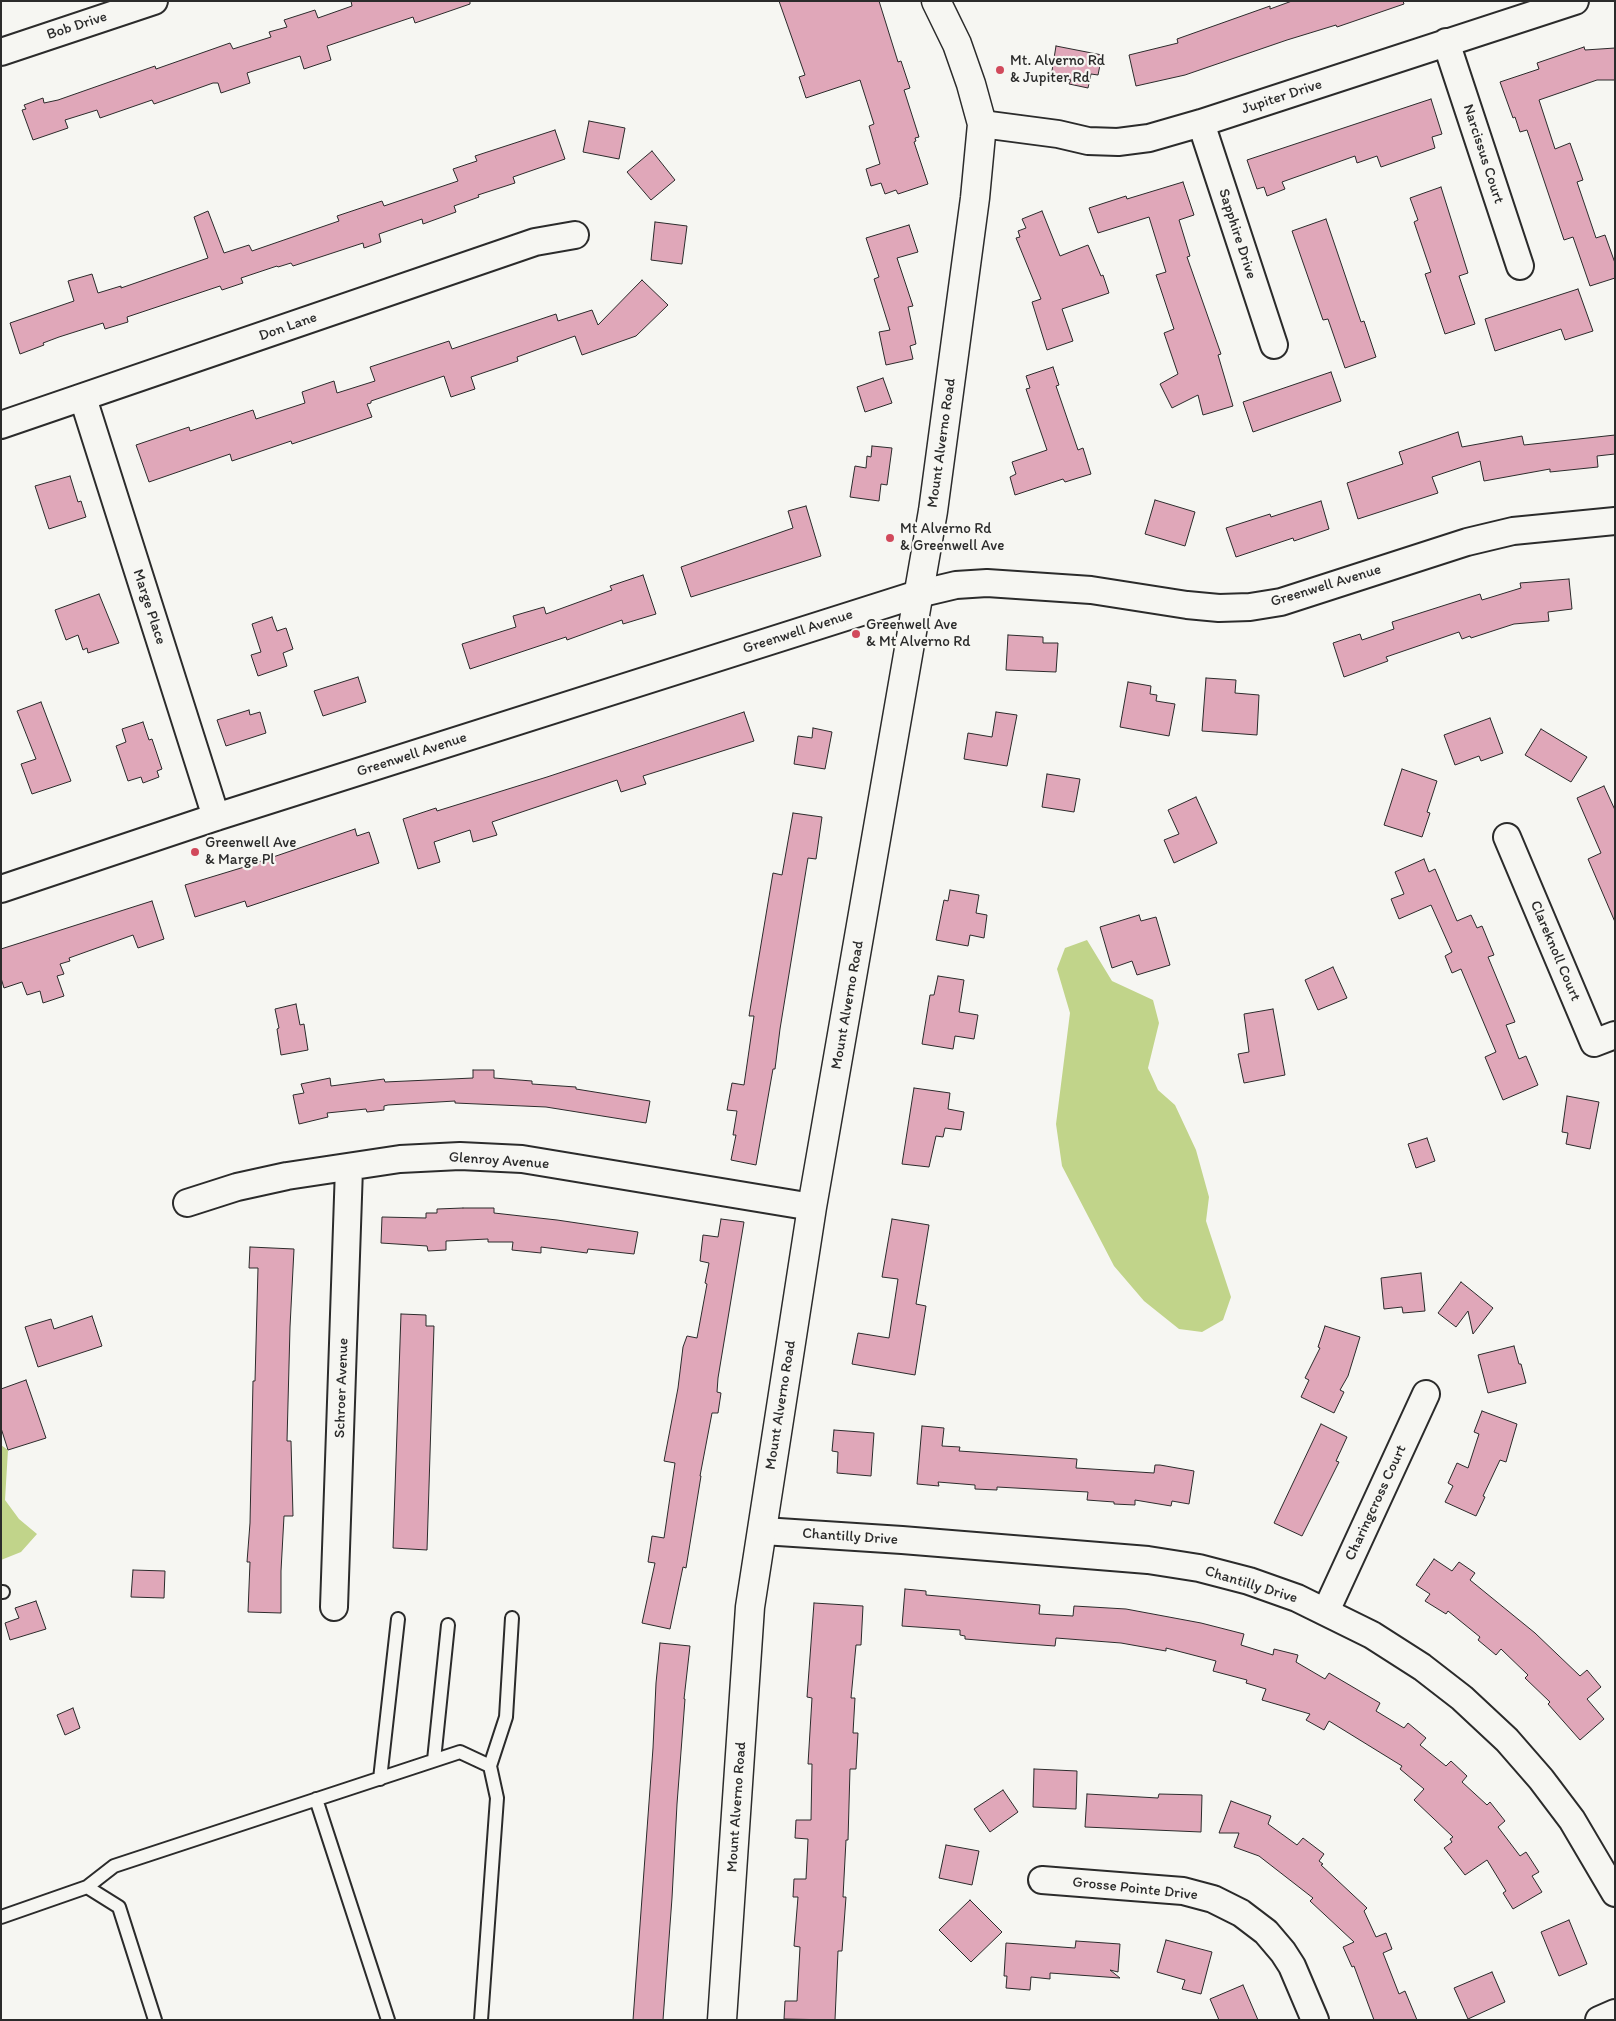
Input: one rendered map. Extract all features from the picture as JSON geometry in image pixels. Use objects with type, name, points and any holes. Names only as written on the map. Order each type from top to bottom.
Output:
[{"type":"street","name":"Bob Drive","points":[[1,52],[154,1]]},
{"type":"street","name":"Mount Alverno Road","points":[[722,2020],[750,1607],[764,1531],[771,1463],[812,1207],[933,511],[975,198],[982,124],[960,52],[936,1]]},
{"type":"street","name":"Jupiter Drive","points":[[982,124],[1088,140],[1118,142],[1149,138],[1201,123],[1575,1]]},
{"type":"street","name":"Narcissus Court","points":[[1446,42],[1520,266]]},
{"type":"street","name":"Sapphire Drive","points":[[1201,123],[1274,345]]},
{"type":"street","name":"Don Lane","points":[[1,425],[535,242],[575,235]]},
{"type":"street","name":"Marge Place","points":[[82,398],[216,817]]},
{"type":"street","name":"Greenwell Avenue","points":[[1,889],[216,817],[918,594],[956,585],[987,583],[1091,590],[1219,608],[1250,607],[1281,602],[1467,542],[1513,531],[1615,521]]},
{"type":"street","name":"Clareknoll Court","points":[[1507,838],[1594,1043],[1615,1034]]},
{"type":"street","name":"Glenroy Avenue","points":[[187,1203],[237,1187],[287,1176],[400,1159],[460,1156],[522,1159],[812,1207]]},
{"type":"street","name":"Schroer Avenue","points":[[334,1607],[349,1168]]},
{"type":"street","name":"Charingcross Court","points":[[1326,1611],[1426,1394]]},
{"type":"street","name":"Chantilly Drive","points":[[764,1531],[1148,1560],[1199,1568],[1249,1581],[1297,1598],[1372,1635],[1422,1667],[1462,1698],[1507,1740],[1541,1779],[1572,1820],[1615,1893]]},
{"type":"street","name":"Grosse Pointe Drive","points":[[1042,1880],[1183,1891],[1213,1899],[1241,1913],[1266,1932],[1283,1952],[1292,1966],[1315,2020]]},
{"type":"street","points":[[1599,2020],[1615,2013]]},
{"type":"lane","points":[[482,2020],[497,1798],[490,1766],[506,1717],[512,1618]]},
{"type":"lane","points":[[380,1779],[398,1619]]},
{"type":"lane","points":[[434,1760],[448,1626]]},
{"type":"lane","points":[[1,1917],[87,1887],[114,1866],[434,1760],[460,1752],[490,1766]]},
{"type":"lane","points":[[316,1799],[388,2020]]},
{"type":"lane","points":[[87,1887],[119,1907],[155,2020]]},
{"type":"green space","points":[[1087,940],[1112,981],[1153,1000],[1159,1023],[1148,1068],[1158,1090],[1175,1105],[1196,1150],[1209,1197],[1206,1221],[1231,1297],[1223,1320],[1202,1332],[1179,1329],[1144,1301],[1114,1266],[1062,1166],[1056,1124],[1070,1013],[1057,969],[1065,948]]},
{"type":"green space","points":[[1,1445],[8,1450],[5,1500],[19,1519],[37,1534],[21,1552],[1,1560]]},
{"type":"building","points":[[351,1],[470,1],[470,4],[415,23],[413,17],[327,46],[331,60],[304,69],[300,56],[247,73],[250,83],[221,93],[218,83],[213,83],[154,104],[152,100],[100,118],[97,110],[65,120],[68,128],[33,140],[22,110],[26,109],[24,105],[43,98],[44,103],[58,100],[155,66],[156,69],[230,43],[233,49],[271,37],[269,32],[287,27],[284,20],[315,10],[318,18],[352,6]]},
{"type":"building","points":[[779,1],[879,1],[898,62],[901,61],[910,88],[904,90],[919,137],[915,138],[916,141],[914,142],[928,184],[898,194],[896,190],[885,194],[881,183],[871,186],[866,169],[880,164],[869,126],[874,124],[860,80],[806,98],[799,77],[805,75]]},
{"type":"building","points":[[1292,1],[1403,1],[1404,4],[1337,27],[1336,25],[1287,40],[1185,75],[1136,86],[1129,55],[1178,43],[1177,39],[1270,6],[1270,9]]},
{"type":"building","points":[[1056,46],[1102,55],[1098,75],[1091,74],[1088,88],[1069,84],[1071,80],[1051,77]]},
{"type":"building","points":[[1584,47],[1585,50],[1615,48],[1615,80],[1597,80],[1539,100],[1555,149],[1570,143],[1583,180],[1577,182],[1596,238],[1605,235],[1615,263],[1615,278],[1590,286],[1573,237],[1564,240],[1527,130],[1520,132],[1500,82],[1539,69],[1537,63]]},
{"type":"building","points":[[1431,99],[1442,134],[1432,137],[1435,148],[1381,167],[1377,156],[1357,163],[1355,156],[1282,182],[1285,189],[1267,196],[1264,187],[1257,189],[1247,160]]},
{"type":"building","points":[[589,121],[625,128],[619,159],[583,152]]},
{"type":"building","points":[[555,130],[565,159],[513,177],[515,183],[478,195],[479,197],[454,206],[456,212],[423,224],[422,219],[379,234],[381,242],[364,248],[363,243],[293,266],[291,263],[277,266],[241,278],[243,283],[222,290],[220,286],[127,317],[128,322],[105,329],[103,323],[59,337],[20,354],[10,323],[74,301],[68,281],[92,274],[98,293],[121,286],[121,288],[208,258],[194,217],[208,211],[224,253],[249,245],[252,251],[339,221],[337,216],[382,201],[384,206],[458,181],[453,169],[477,161],[475,156]]},
{"type":"building","points":[[652,151],[675,180],[651,200],[627,172]]},
{"type":"building","points":[[1183,182],[1194,215],[1179,220],[1190,256],[1187,257],[1221,354],[1218,355],[1233,406],[1203,415],[1198,395],[1172,408],[1160,384],[1178,374],[1164,333],[1174,329],[1156,275],[1166,272],[1149,217],[1098,233],[1089,208],[1126,196],[1127,199]]},
{"type":"building","points":[[1441,187],[1468,273],[1459,276],[1475,324],[1445,334],[1425,274],[1431,272],[1414,222],[1418,220],[1410,198]]},
{"type":"building","points":[[1042,211],[1060,256],[1088,245],[1101,276],[1103,275],[1109,293],[1062,309],[1073,341],[1047,350],[1032,302],[1041,299],[1016,238],[1020,237],[1018,231],[1026,228],[1022,219]]},
{"type":"building","points":[[1326,219],[1361,322],[1364,321],[1376,357],[1345,368],[1328,319],[1323,320],[1292,231]]},
{"type":"building","points":[[655,222],[687,226],[682,264],[651,260]]},
{"type":"building","points":[[909,225],[918,252],[897,258],[913,306],[908,307],[916,344],[910,346],[913,359],[886,365],[879,332],[890,330],[874,279],[879,277],[866,238]]},
{"type":"building","points":[[642,280],[668,305],[636,336],[582,355],[575,336],[517,357],[518,361],[471,377],[475,389],[451,397],[444,376],[371,401],[371,403],[367,404],[372,417],[292,444],[291,441],[232,461],[230,454],[149,482],[136,445],[189,427],[190,431],[253,410],[256,419],[305,403],[302,392],[334,381],[337,393],[375,381],[370,367],[449,341],[452,349],[556,314],[558,321],[592,310],[598,325]]},
{"type":"building","points":[[1578,289],[1593,331],[1565,340],[1561,329],[1495,351],[1485,319]]},
{"type":"building","points":[[1053,367],[1059,385],[1056,386],[1078,450],[1083,448],[1091,474],[1065,482],[1063,479],[1015,495],[1010,477],[1016,474],[1012,462],[1047,450],[1026,389],[1030,388],[1026,376]]},
{"type":"building","points":[[1331,372],[1341,401],[1253,432],[1243,402]]},
{"type":"building","points":[[883,378],[892,403],[865,412],[857,387]]},
{"type":"building","points":[[1458,432],[1462,447],[1522,436],[1524,445],[1615,435],[1615,454],[1597,456],[1598,467],[1550,472],[1550,469],[1484,481],[1480,461],[1432,477],[1438,493],[1358,519],[1347,483],[1403,464],[1399,452]]},
{"type":"building","points":[[872,446],[892,448],[887,485],[881,484],[879,501],[850,497],[855,466],[866,468],[867,456],[871,457]]},
{"type":"building","points":[[70,476],[78,502],[81,501],[86,517],[49,529],[35,486]]},
{"type":"building","points":[[1155,500],[1195,512],[1185,546],[1145,534]]},
{"type":"building","points":[[1321,501],[1329,529],[1294,541],[1293,538],[1236,557],[1226,528],[1270,514],[1271,517]]},
{"type":"building","points":[[806,506],[821,556],[691,597],[681,567],[793,528],[788,511]]},
{"type":"building","points":[[643,575],[656,614],[623,624],[622,620],[567,640],[566,637],[470,669],[462,644],[516,627],[513,616],[544,607],[546,614],[612,590],[610,586]]},
{"type":"building","points":[[1569,579],[1572,609],[1548,612],[1549,621],[1514,624],[1471,638],[1470,636],[1462,639],[1459,632],[1386,657],[1388,661],[1344,677],[1333,643],[1360,634],[1362,640],[1394,629],[1392,622],[1480,594],[1482,600],[1521,588],[1520,583]]},
{"type":"building","points":[[99,594],[119,643],[88,653],[87,648],[83,650],[78,635],[66,640],[55,610]]},
{"type":"building","points":[[272,617],[277,631],[286,628],[293,649],[283,653],[287,666],[258,676],[251,655],[261,652],[252,624]]},
{"type":"building","points":[[1008,635],[1043,637],[1043,643],[1058,643],[1056,672],[1006,670]]},
{"type":"building","points":[[358,677],[366,702],[323,716],[314,691]]},
{"type":"building","points":[[1206,678],[1236,680],[1235,693],[1259,695],[1257,735],[1202,731]]},
{"type":"building","points":[[1128,682],[1151,686],[1150,694],[1157,695],[1156,701],[1175,704],[1169,736],[1120,727]]},
{"type":"building","points":[[41,702],[71,781],[32,794],[21,764],[36,759],[17,711]]},
{"type":"building","points":[[249,710],[250,715],[260,712],[266,733],[226,746],[217,720]]},
{"type":"building","points":[[744,712],[754,741],[643,776],[646,784],[621,792],[617,780],[492,822],[497,835],[473,842],[470,830],[434,842],[440,862],[418,869],[403,819],[436,808],[437,811],[547,777]]},
{"type":"building","points":[[996,712],[1017,715],[1007,766],[964,759],[968,733],[992,737]]},
{"type":"building","points":[[1490,718],[1503,753],[1481,761],[1479,756],[1455,765],[1444,735]]},
{"type":"building","points":[[143,722],[149,740],[152,739],[162,769],[157,771],[159,777],[143,783],[141,777],[128,781],[116,746],[126,742],[122,729]]},
{"type":"building","points":[[813,728],[832,732],[825,769],[794,764],[798,736],[812,738]]},
{"type":"building","points":[[1541,729],[1587,757],[1571,782],[1525,755]]},
{"type":"building","points":[[1402,769],[1437,781],[1427,812],[1430,813],[1422,837],[1384,825]]},
{"type":"building","points":[[1047,774],[1080,779],[1074,812],[1042,807]]},
{"type":"building","points":[[1604,786],[1615,810],[1615,922],[1588,859],[1601,853],[1577,798]]},
{"type":"building","points":[[1196,797],[1217,843],[1174,863],[1164,840],[1179,834],[1168,810]]},
{"type":"building","points":[[793,813],[822,817],[816,859],[808,858],[775,1069],[773,1069],[756,1165],[731,1160],[736,1135],[733,1135],[737,1111],[727,1110],[732,1083],[744,1085],[754,1016],[749,1016],[773,873],[782,875]]},
{"type":"building","points":[[355,829],[357,836],[369,832],[379,863],[247,907],[245,901],[195,917],[185,885]]},
{"type":"building","points":[[1424,859],[1429,872],[1435,869],[1457,921],[1471,915],[1477,928],[1482,926],[1494,955],[1488,957],[1515,1022],[1506,1025],[1519,1059],[1526,1056],[1538,1085],[1503,1100],[1485,1057],[1496,1052],[1461,969],[1452,973],[1445,956],[1452,952],[1431,905],[1399,919],[1391,899],[1404,894],[1395,872]]},
{"type":"building","points":[[950,890],[979,895],[976,913],[987,915],[984,938],[970,935],[968,946],[936,940],[944,900],[948,901]]},
{"type":"building","points":[[152,901],[164,939],[138,948],[133,935],[69,958],[70,961],[60,964],[64,974],[57,976],[64,996],[43,1003],[40,991],[27,995],[22,982],[4,988],[1,978],[1,949]]},
{"type":"building","points":[[1139,915],[1141,921],[1156,917],[1170,965],[1137,975],[1132,961],[1112,968],[1100,927]]},
{"type":"building","points":[[1333,967],[1347,998],[1318,1010],[1305,980]]},
{"type":"building","points":[[938,976],[964,980],[959,1012],[978,1015],[974,1039],[955,1036],[953,1049],[922,1044],[930,995],[934,995]]},
{"type":"building","points":[[296,1004],[300,1025],[304,1024],[308,1050],[281,1055],[277,1029],[279,1028],[275,1009]]},
{"type":"building","points":[[1273,1009],[1285,1075],[1244,1083],[1238,1054],[1249,1052],[1244,1014]]},
{"type":"building","points":[[473,1070],[494,1070],[494,1078],[532,1081],[532,1084],[576,1087],[576,1089],[650,1101],[646,1123],[546,1107],[455,1103],[455,1101],[388,1105],[384,1106],[384,1110],[367,1112],[366,1109],[327,1113],[328,1117],[299,1124],[293,1095],[304,1093],[301,1084],[330,1078],[331,1086],[384,1079],[385,1082],[473,1078]]},
{"type":"building","points":[[914,1088],[950,1093],[948,1109],[964,1112],[961,1130],[945,1128],[943,1137],[936,1136],[929,1167],[902,1164]]},
{"type":"building","points":[[1567,1096],[1599,1102],[1590,1149],[1566,1144],[1568,1133],[1562,1132]]},
{"type":"building","points":[[1427,1138],[1435,1161],[1416,1168],[1408,1144]]},
{"type":"building","points":[[494,1208],[494,1213],[638,1232],[634,1254],[588,1249],[587,1253],[541,1247],[541,1253],[512,1250],[513,1242],[488,1242],[488,1239],[446,1241],[446,1250],[428,1251],[427,1246],[381,1243],[382,1217],[426,1218],[426,1213],[437,1213],[437,1209]]},
{"type":"building","points":[[721,1219],[744,1222],[718,1378],[717,1392],[721,1393],[718,1413],[712,1413],[686,1568],[683,1567],[670,1629],[642,1623],[655,1563],[648,1562],[652,1536],[664,1538],[675,1463],[664,1461],[678,1388],[683,1347],[687,1336],[697,1338],[707,1284],[705,1283],[709,1263],[700,1261],[703,1235],[718,1237]]},
{"type":"building","points":[[892,1219],[929,1225],[916,1304],[926,1306],[915,1375],[852,1364],[858,1333],[889,1338],[898,1279],[882,1277]]},
{"type":"building","points":[[250,1247],[294,1249],[287,1441],[291,1441],[293,1516],[284,1516],[281,1613],[248,1612],[250,1562],[247,1562],[250,1523],[258,1268],[249,1268]]},
{"type":"building","points":[[1421,1273],[1425,1311],[1403,1313],[1402,1307],[1384,1309],[1381,1278]]},
{"type":"building","points":[[1461,1282],[1493,1308],[1473,1334],[1468,1311],[1456,1327],[1438,1313]]},
{"type":"building","points":[[401,1314],[426,1315],[426,1326],[434,1326],[427,1550],[393,1548]]},
{"type":"building","points":[[92,1316],[102,1346],[38,1367],[25,1327],[51,1319],[54,1329]]},
{"type":"building","points":[[1325,1326],[1360,1337],[1348,1376],[1340,1390],[1344,1392],[1334,1413],[1301,1397],[1309,1380],[1305,1378],[1320,1348],[1318,1347]]},
{"type":"building","points":[[1514,1346],[1526,1383],[1488,1393],[1478,1355]]},
{"type":"building","points":[[26,1380],[46,1438],[8,1450],[1,1428],[1,1389]]},
{"type":"building","points":[[1482,1411],[1517,1424],[1506,1462],[1500,1460],[1476,1516],[1445,1502],[1453,1486],[1448,1483],[1457,1463],[1468,1468],[1479,1434],[1474,1432]]},
{"type":"building","points":[[1321,1424],[1347,1437],[1336,1461],[1339,1462],[1302,1536],[1274,1523]]},
{"type":"building","points":[[922,1426],[944,1428],[942,1446],[960,1447],[959,1451],[1077,1459],[1076,1468],[1154,1473],[1155,1465],[1160,1465],[1194,1471],[1189,1504],[1172,1501],[1171,1506],[1135,1500],[1135,1505],[1114,1504],[1114,1502],[1087,1500],[1088,1492],[997,1487],[997,1490],[975,1489],[975,1485],[938,1482],[939,1486],[917,1484]]},
{"type":"building","points":[[834,1430],[874,1433],[871,1476],[837,1473],[838,1452],[832,1451]]},
{"type":"building","points":[[1434,1559],[1452,1571],[1459,1562],[1475,1573],[1470,1580],[1535,1633],[1580,1676],[1587,1670],[1601,1687],[1587,1699],[1604,1719],[1580,1740],[1548,1704],[1550,1702],[1525,1678],[1528,1675],[1501,1649],[1496,1655],[1478,1640],[1480,1637],[1448,1611],[1446,1614],[1425,1601],[1430,1594],[1416,1585]]},
{"type":"building","points":[[133,1570],[165,1571],[164,1598],[131,1597]]},
{"type":"building","points":[[905,1589],[926,1591],[926,1595],[1040,1605],[1039,1614],[1073,1616],[1074,1606],[1126,1609],[1201,1623],[1244,1634],[1241,1645],[1273,1655],[1274,1649],[1298,1655],[1296,1662],[1325,1679],[1329,1673],[1380,1703],[1376,1711],[1404,1728],[1408,1723],[1426,1738],[1420,1745],[1446,1766],[1451,1761],[1467,1776],[1462,1782],[1487,1805],[1490,1802],[1505,1821],[1498,1827],[1520,1856],[1526,1852],[1539,1872],[1532,1876],[1542,1892],[1513,1909],[1503,1893],[1506,1891],[1487,1860],[1465,1875],[1444,1848],[1452,1842],[1450,1839],[1453,1837],[1414,1800],[1424,1789],[1400,1769],[1402,1766],[1329,1721],[1324,1730],[1306,1720],[1310,1714],[1262,1700],[1266,1689],[1246,1683],[1247,1680],[1213,1671],[1216,1661],[1166,1648],[1166,1651],[1121,1643],[1056,1638],[1055,1646],[965,1639],[965,1636],[960,1635],[960,1630],[902,1626]]},
{"type":"building","points":[[36,1601],[46,1629],[10,1640],[5,1623],[19,1618],[15,1608]]},
{"type":"building","points":[[814,1603],[863,1606],[861,1645],[856,1645],[851,1698],[855,1698],[853,1733],[858,1733],[856,1769],[850,1769],[848,1840],[846,1840],[843,1897],[846,1897],[842,1951],[838,1951],[835,2020],[784,2019],[785,2001],[797,2001],[800,1947],[794,1946],[798,1897],[793,1897],[794,1879],[806,1879],[808,1839],[795,1838],[796,1820],[811,1820],[812,1764],[808,1764],[812,1698],[807,1697]]},
{"type":"building","points":[[660,1643],[690,1646],[684,1699],[672,1898],[663,2020],[633,2020],[656,1683]]},
{"type":"building","points":[[73,1708],[80,1728],[65,1735],[57,1715]]},
{"type":"building","points":[[1034,1769],[1077,1771],[1076,1809],[1033,1807]]},
{"type":"building","points":[[1003,1790],[1018,1812],[990,1832],[974,1809]]},
{"type":"building","points":[[1087,1794],[1158,1798],[1159,1794],[1202,1795],[1201,1832],[1085,1827]]},
{"type":"building","points":[[1231,1801],[1271,1816],[1268,1824],[1297,1845],[1303,1838],[1324,1854],[1319,1861],[1323,1864],[1321,1865],[1367,1908],[1364,1911],[1376,1937],[1386,1933],[1392,1949],[1383,1953],[1399,1994],[1405,1991],[1417,2020],[1374,2020],[1354,1966],[1352,1967],[1343,1947],[1354,1942],[1310,1901],[1313,1898],[1259,1856],[1234,1847],[1239,1833],[1219,1833]]},
{"type":"building","points":[[946,1845],[979,1851],[972,1885],[939,1878]]},
{"type":"building","points":[[970,1900],[1002,1932],[971,1962],[939,1930]]},
{"type":"building","points":[[1569,1920],[1587,1964],[1559,1976],[1541,1932]]},
{"type":"building","points":[[1166,1940],[1212,1952],[1201,1994],[1182,1989],[1185,1980],[1157,1972]]},
{"type":"building","points":[[1076,1941],[1120,1944],[1118,1972],[1110,1970],[1120,1978],[1050,1973],[1050,1979],[1031,1977],[1030,1990],[1006,1988],[1007,1976],[1004,1976],[1006,1943],[1075,1948]]},
{"type":"building","points":[[1492,1972],[1505,2002],[1468,2019],[1454,1988]]},
{"type":"building","points":[[1243,1985],[1258,2020],[1219,2020],[1210,1999]]},
{"type":"place","name":"Mt. Alverno Rd & Jupiter Rd","points":[[1000,70]]},
{"type":"place","name":"Mt Alverno Rd & Greenwell Ave","points":[[890,538]]},
{"type":"place","name":"Greenwell Ave & Mt Alverno Rd","points":[[856,634]]},
{"type":"place","name":"Greenwell Ave & Marge Pl","points":[[195,852]]}]
